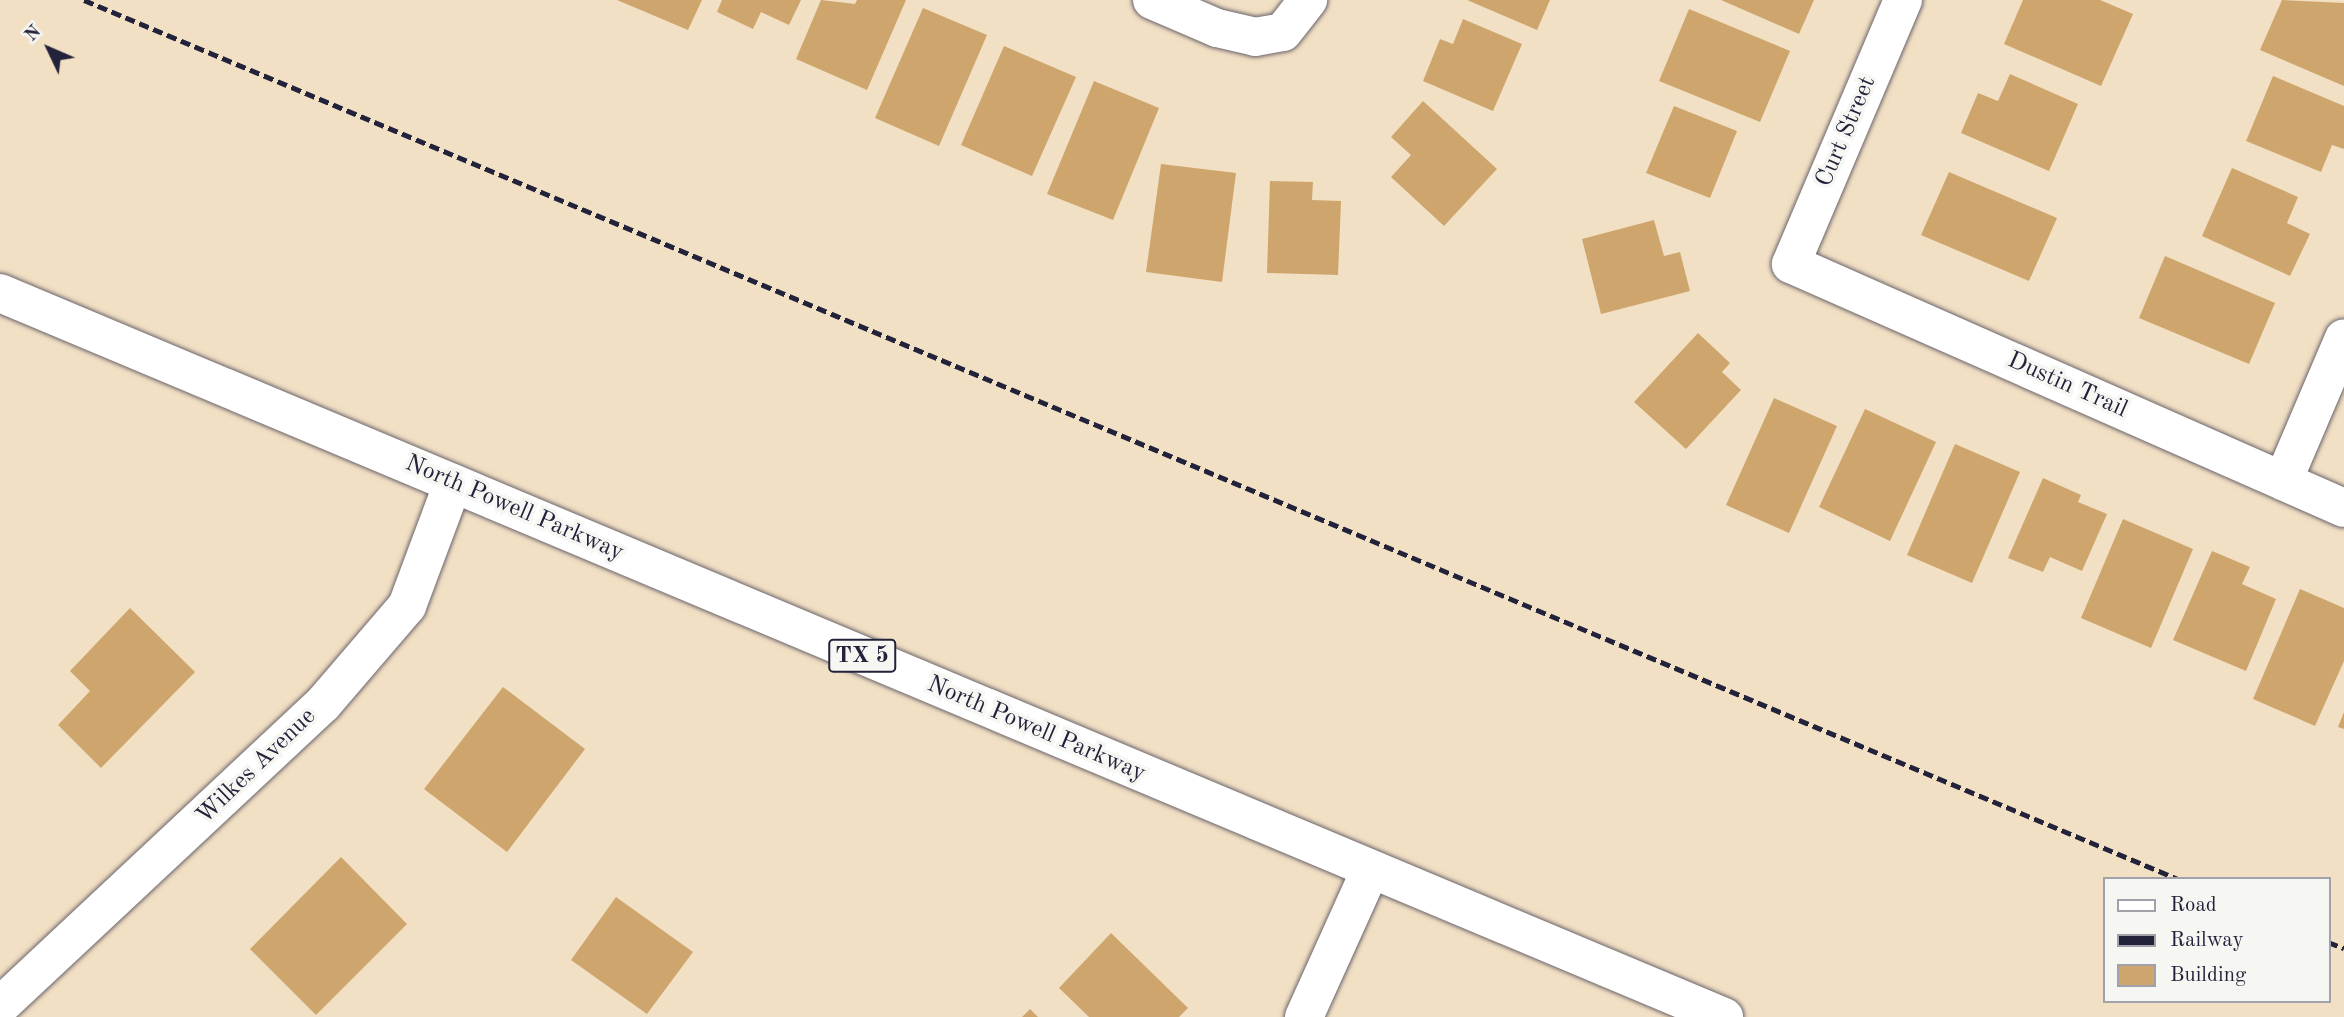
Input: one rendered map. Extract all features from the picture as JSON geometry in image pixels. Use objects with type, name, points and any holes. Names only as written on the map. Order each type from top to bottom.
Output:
[{"type":"street","points":[[1152,0],[1217,28],[1255,37],[1283,32],[1308,0]]},
{"type":"street","name":"Curt Street","points":[[1791,264],[1903,0]]},
{"type":"street","name":"Dustin Trail","points":[[1791,264],[2344,508]]},
{"type":"street","name":"North Powell Parkway","points":[[0,293],[1370,871],[1724,1017]]},
{"type":"street","points":[[2283,481],[2344,338]]},
{"type":"street","name":"Wilkes Avenue","points":[[0,1006],[306,723],[407,606],[453,483]]},
{"type":"street","points":[[1304,1017],[1370,871]]},
{"type":"building","points":[[617,0],[702,0],[688,30]]},
{"type":"building","points":[[722,0],[801,0],[789,25],[761,12],[753,29],[717,12]]},
{"type":"building","points":[[821,0],[855,4],[857,0],[906,0],[867,90],[796,59]]},
{"type":"building","points":[[1467,0],[1550,0],[1537,30]]},
{"type":"building","points":[[1721,0],[1814,0],[1799,34]]},
{"type":"building","points":[[2023,0],[2100,0],[2133,14],[2101,86],[2004,44]]},
{"type":"building","points":[[2282,0],[2344,3],[2344,86],[2260,50]]},
{"type":"building","points":[[923,8],[987,35],[939,146],[875,118]]},
{"type":"building","points":[[1689,9],[1790,51],[1760,122],[1659,81]]},
{"type":"building","points":[[1463,19],[1522,44],[1493,111],[1423,81],[1440,39],[1453,44]]},
{"type":"building","points":[[1004,46],[1076,77],[1032,176],[961,145]]},
{"type":"building","points":[[2010,74],[2078,104],[2049,171],[1961,133],[1978,93],[1998,101]]},
{"type":"building","points":[[2273,76],[2344,106],[2344,149],[2332,145],[2321,172],[2246,141]]},
{"type":"building","points":[[1094,81],[1159,108],[1113,220],[1047,194]]},
{"type":"building","points":[[1423,101],[1497,169],[1444,226],[1391,177],[1411,155],[1391,137]]},
{"type":"building","points":[[1674,106],[1737,131],[1710,198],[1646,173]]},
{"type":"building","points":[[1161,164],[1236,173],[1222,282],[1146,272]]},
{"type":"building","points":[[2232,168],[2298,197],[2287,223],[2310,234],[2290,276],[2202,236]]},
{"type":"building","points":[[1949,172],[2057,218],[2029,281],[1921,235]]},
{"type":"building","points":[[1270,181],[1313,182],[1312,200],[1341,201],[1338,275],[1267,273]]},
{"type":"building","points":[[1654,220],[1664,256],[1680,252],[1690,291],[1601,314],[1582,239]]},
{"type":"building","points":[[2165,256],[2275,303],[2249,364],[2139,318]]},
{"type":"building","points":[[1698,333],[1730,363],[1722,372],[1741,390],[1686,449],[1634,402]]},
{"type":"building","points":[[1774,398],[1837,426],[1789,533],[1726,505]]},
{"type":"building","points":[[1865,409],[1936,442],[1890,541],[1819,507]]},
{"type":"building","points":[[1955,444],[2020,472],[1972,583],[1907,555]]},
{"type":"building","points":[[2043,478],[2081,495],[2078,502],[2107,514],[2082,571],[2050,557],[2043,572],[2008,558]]},
{"type":"building","points":[[2123,519],[2193,549],[2151,648],[2081,618]]},
{"type":"building","points":[[2212,551],[2250,567],[2242,584],[2276,599],[2246,671],[2173,640]]},
{"type":"building","points":[[2300,589],[2344,608],[2344,661],[2315,726],[2253,699]]},
{"type":"building","points":[[130,608],[195,672],[101,768],[58,725],[90,691],[70,671]]},
{"type":"building","points":[[503,687],[585,749],[507,852],[424,789]]},
{"type":"building","points":[[2344,712],[2344,729],[2338,727]]},
{"type":"building","points":[[341,857],[407,924],[316,1015],[250,949]]},
{"type":"building","points":[[616,897],[693,952],[647,1014],[571,960]]},
{"type":"building","points":[[1111,933],[1188,1008],[1179,1017],[1089,1017],[1059,988]]},
{"type":"building","points":[[1030,1009],[1038,1017],[1022,1017]]},
{"type":"railway","points":[[84,0],[2173,877]]},
{"type":"railway","points":[[2330,943],[2344,948]]}]
